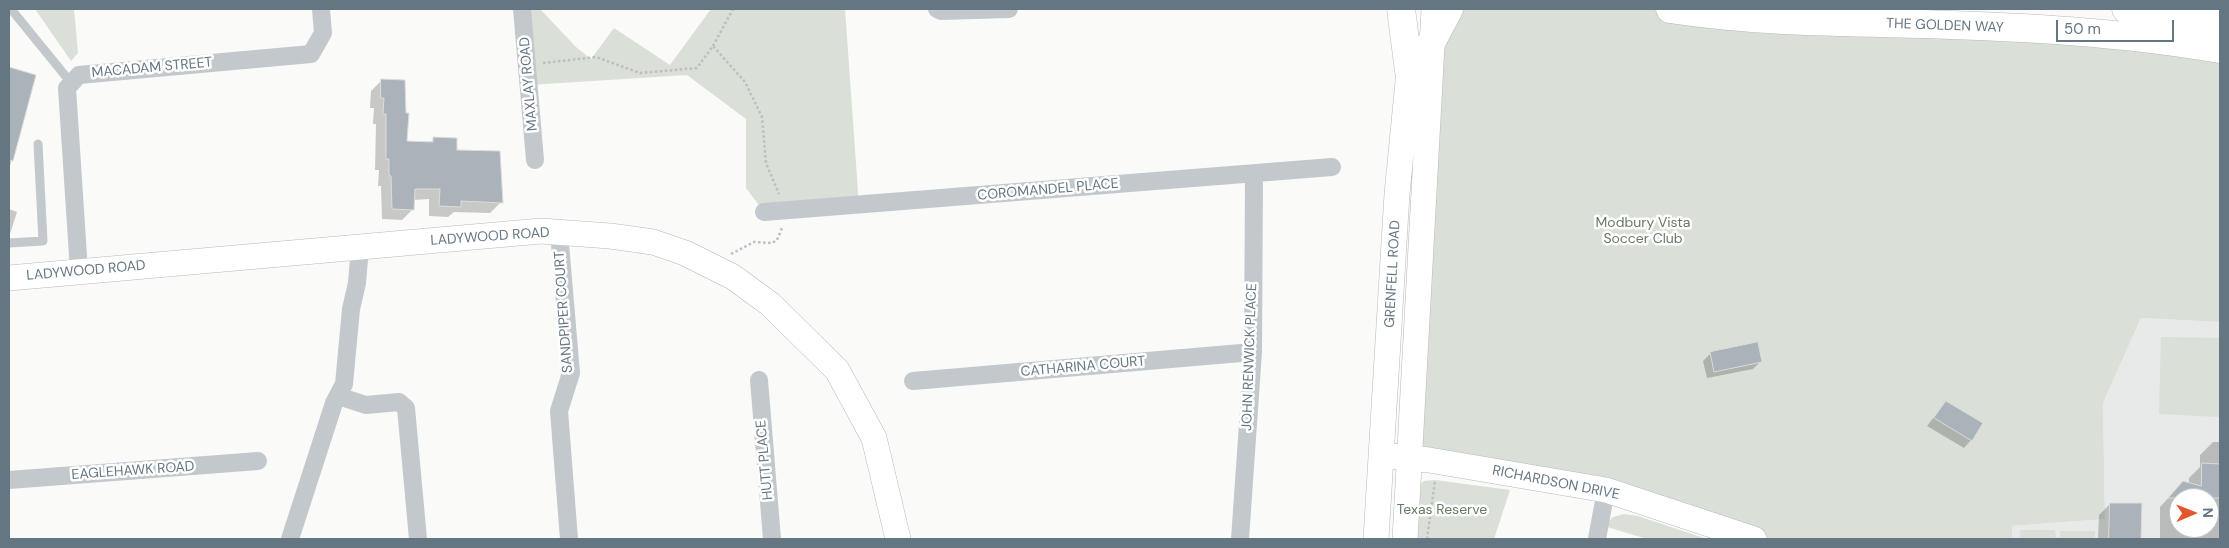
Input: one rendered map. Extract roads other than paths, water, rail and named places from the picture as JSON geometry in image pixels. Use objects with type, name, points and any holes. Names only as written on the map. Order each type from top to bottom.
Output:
[{"type":"main road","points":[[1401,9],[1409,71]]},
{"type":"main road","points":[[1432,41],[1449,9]]},
{"type":"main road","name":"THE GOLDEN WAY","points":[[1670,9],[1764,20],[2050,30],[2130,37],[2220,49]]},
{"type":"main road","points":[[2126,9],[2220,22]]},
{"type":"street","name":"MACADAM STREET","points":[[72,84],[79,75],[311,54],[323,33],[321,9]]},
{"type":"street","name":"MAXLAY ROAD","points":[[522,9],[535,160]]},
{"type":"street","points":[[937,9],[941,11],[1009,9]]},
{"type":"street","name":"GRENFELL ROAD","points":[[1376,539],[1397,194],[1414,9]]},
{"type":"street","name":"GRENFELL ROAD","points":[[1404,539],[1434,9]]},
{"type":"street","points":[[72,84],[68,88],[80,271]]},
{"type":"street","name":"COROMANDEL PLACE","points":[[764,212],[1332,167]]},
{"type":"street","name":"JOHN RENWICK PLACE","points":[[1240,539],[1253,352],[1254,174]]},
{"type":"street","name":"LADYWOOD ROAD","points":[[9,278],[541,231],[610,236],[653,242],[685,253],[733,277],[770,304],[837,370],[874,438],[898,539]]},
{"type":"street","name":"SANDPIPER COURT","points":[[558,232],[571,373],[559,411],[569,539]]},
{"type":"street","points":[[291,539],[334,403],[344,384],[351,309],[357,282],[360,247]]},
{"type":"street","name":"CATHARINA COURT","points":[[913,381],[1253,352]]},
{"type":"street","name":"HUTT PLACE","points":[[759,380],[772,539]]},
{"type":"street","points":[[338,396],[366,405],[398,402],[406,408],[418,539]]},
{"type":"street","name":"RICHARDSON DRIVE","points":[[1382,455],[1438,462],[1606,490],[1754,539]]},
{"type":"street","name":"EAGLEHAWK ROAD","points":[[9,480],[258,461]]},
{"type":"street","points":[[1597,539],[1606,490]]},
{"type":"lane","points":[[11,9],[72,84]]},
{"type":"lane","points":[[9,243],[43,241],[38,144]]},
{"type":"park label","name":"Modbury Vista Soccer Club","points":[[1643,232]]},
{"type":"park label","name":"Texas Reserve","points":[[1442,510]]}]
